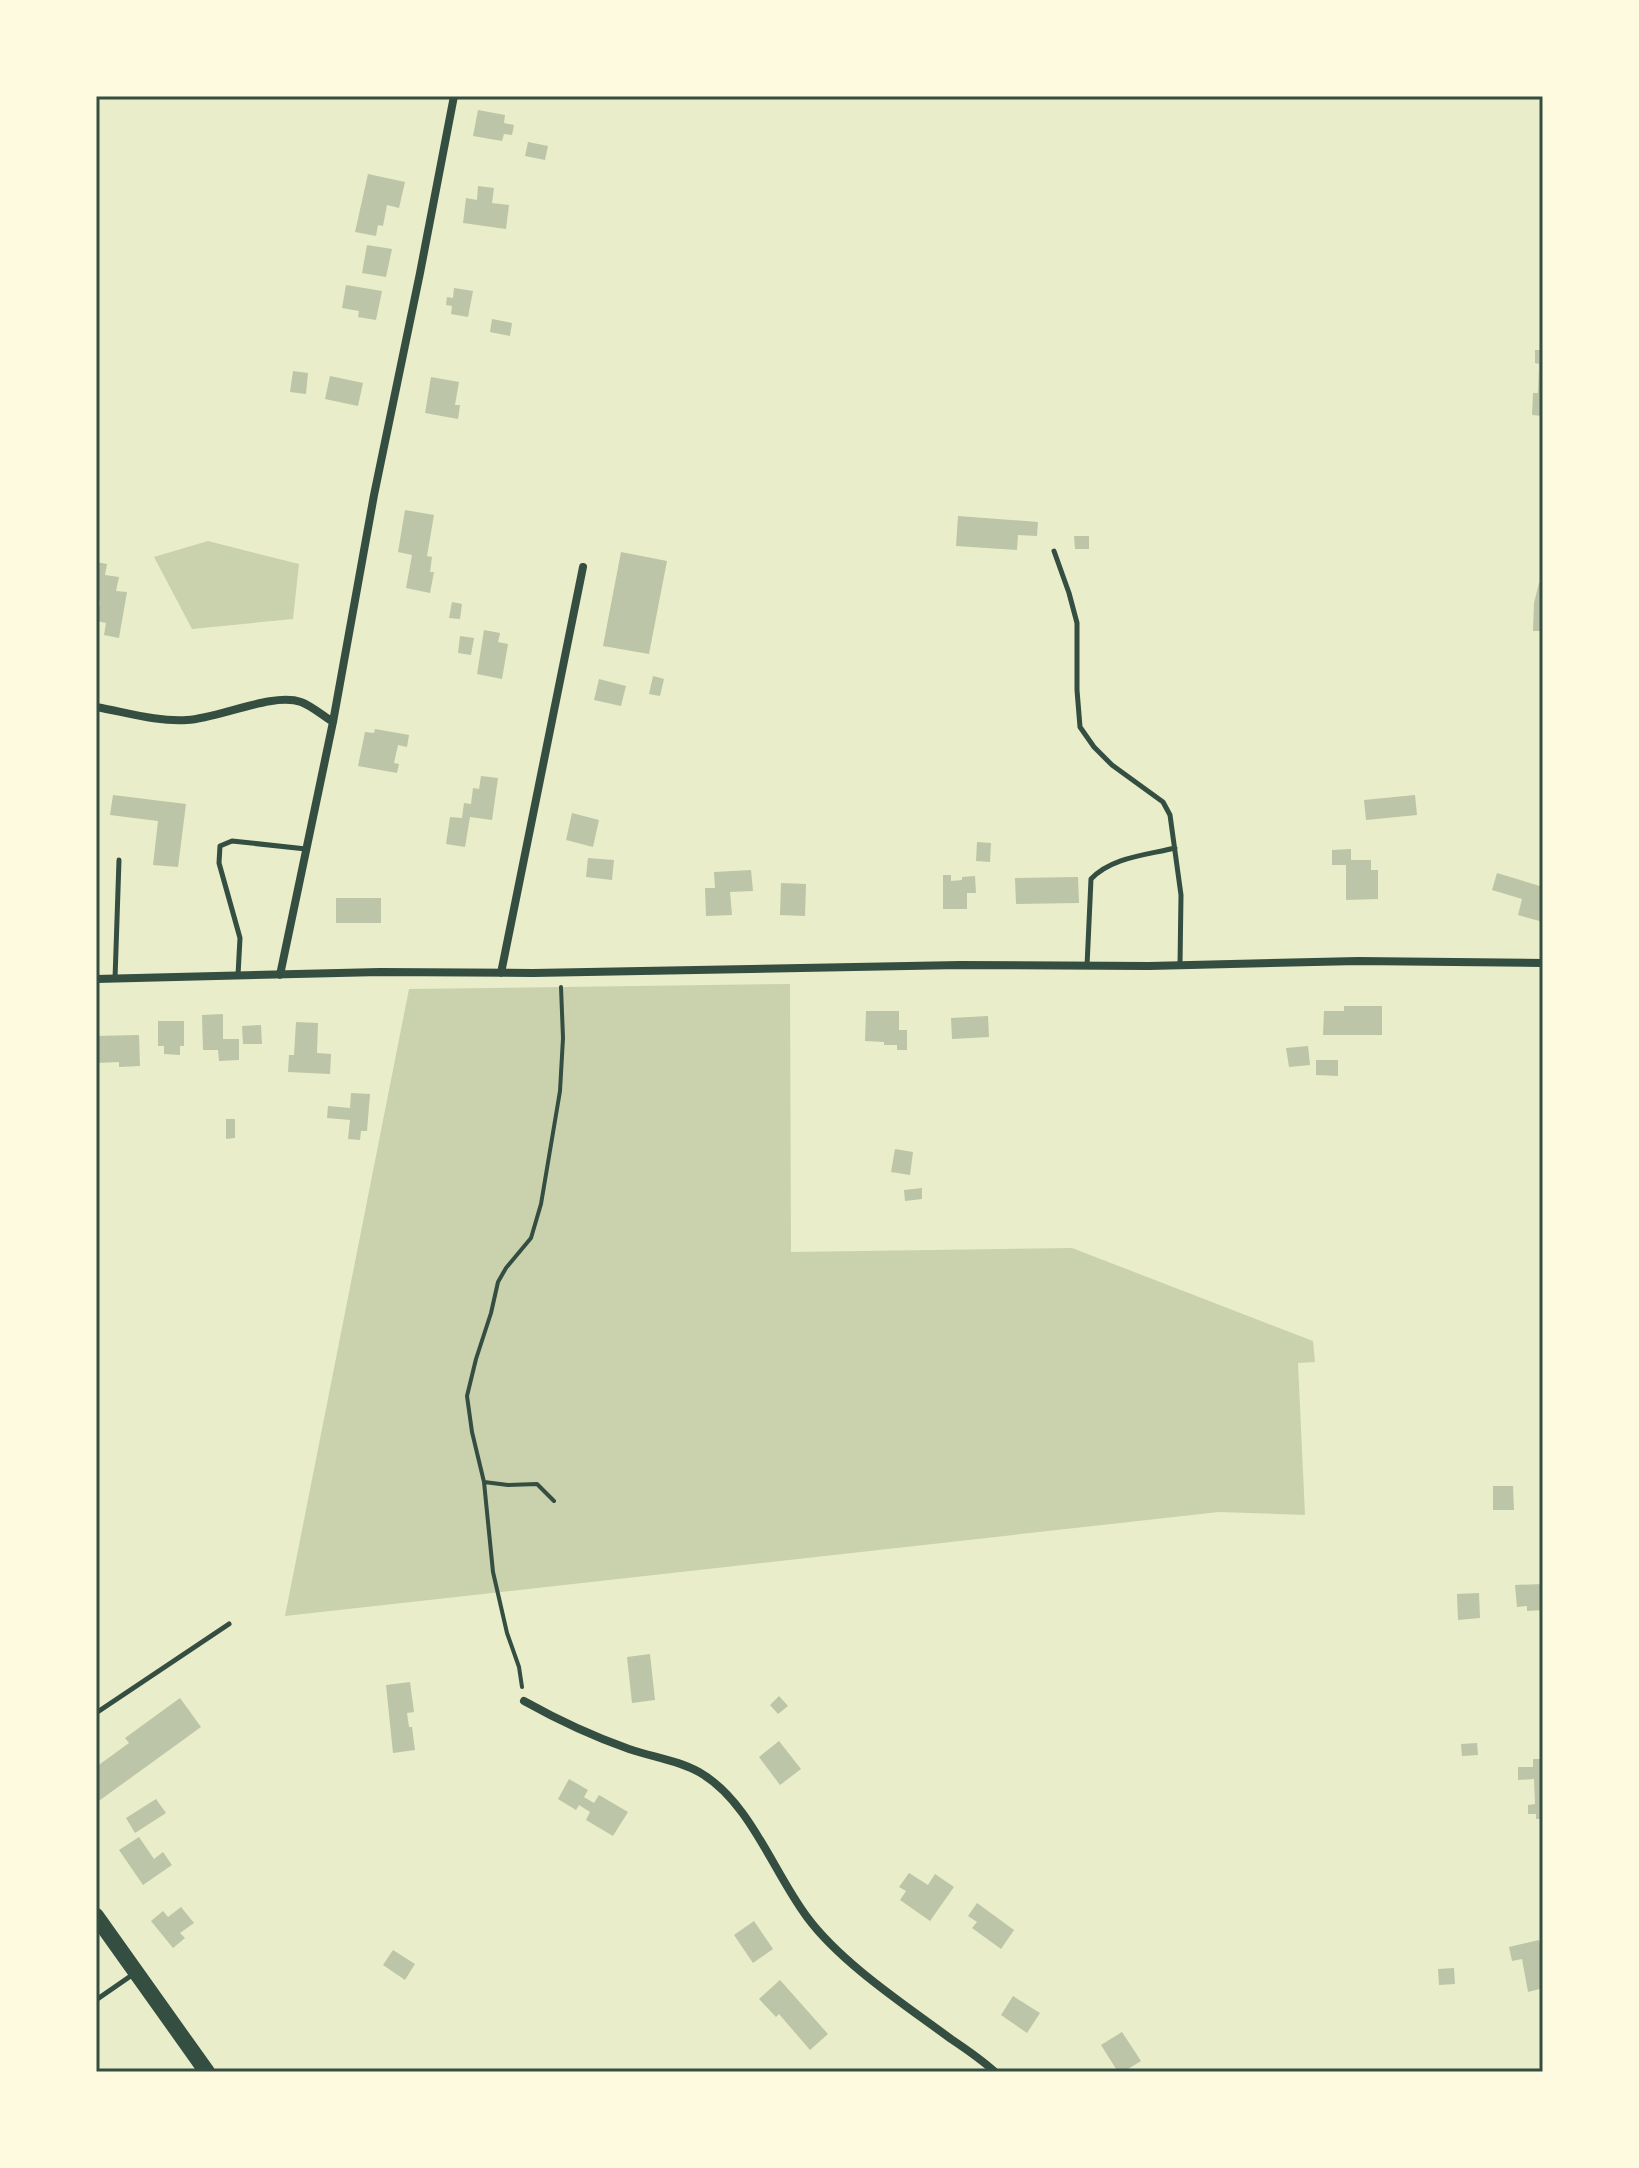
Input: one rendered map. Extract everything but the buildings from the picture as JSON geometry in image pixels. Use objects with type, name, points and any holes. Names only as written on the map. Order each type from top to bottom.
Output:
[{"type":"highway","points":[[99,1926],[207,2072]]},
{"type":"street","points":[[280,975],[333,722],[374,495],[454,96]]},
{"type":"street","points":[[501,973],[583,567]]},
{"type":"street","points":[[96,707],[185,721],[281,699],[302,703],[333,722]]},
{"type":"street","points":[[96,979],[960,965],[1358,961],[1543,963]]},
{"type":"street","points":[[524,1701],[567,1725],[699,1772],[721,1789],[757,1837],[808,1919],[834,1948],[995,2072]]},
{"type":"lane","points":[[1054,551],[1077,623],[1080,727],[1112,765],[1163,802],[1170,815],[1181,895],[1180,965]]},
{"type":"lane","points":[[238,976],[240,938],[219,863],[220,846],[242,841],[306,849]]},
{"type":"lane","points":[[1087,966],[1091,879],[1101,868],[1175,848]]},
{"type":"lane","points":[[115,979],[119,860]]},
{"type":"lane","points":[[96,1713],[229,1624]]},
{"type":"lane","points":[[96,2000],[136,1972]]},
{"type":"path","points":[[524,1701],[519,1667],[507,1633],[493,1572],[484,1482],[467,1396],[498,1282],[531,1238],[541,1204],[560,1091],[563,1038],[561,987]]},
{"type":"path","points":[[484,1482],[537,1484],[554,1501]]},
{"type":"green space","points":[[208,541],[299,564],[293,619],[192,629],[154,557]]},
{"type":"green space","points":[[790,984],[791,1252],[1072,1248],[1313,1341],[1315,1362],[1298,1363],[1305,1515],[1219,1512],[285,1616],[409,989]]}]
